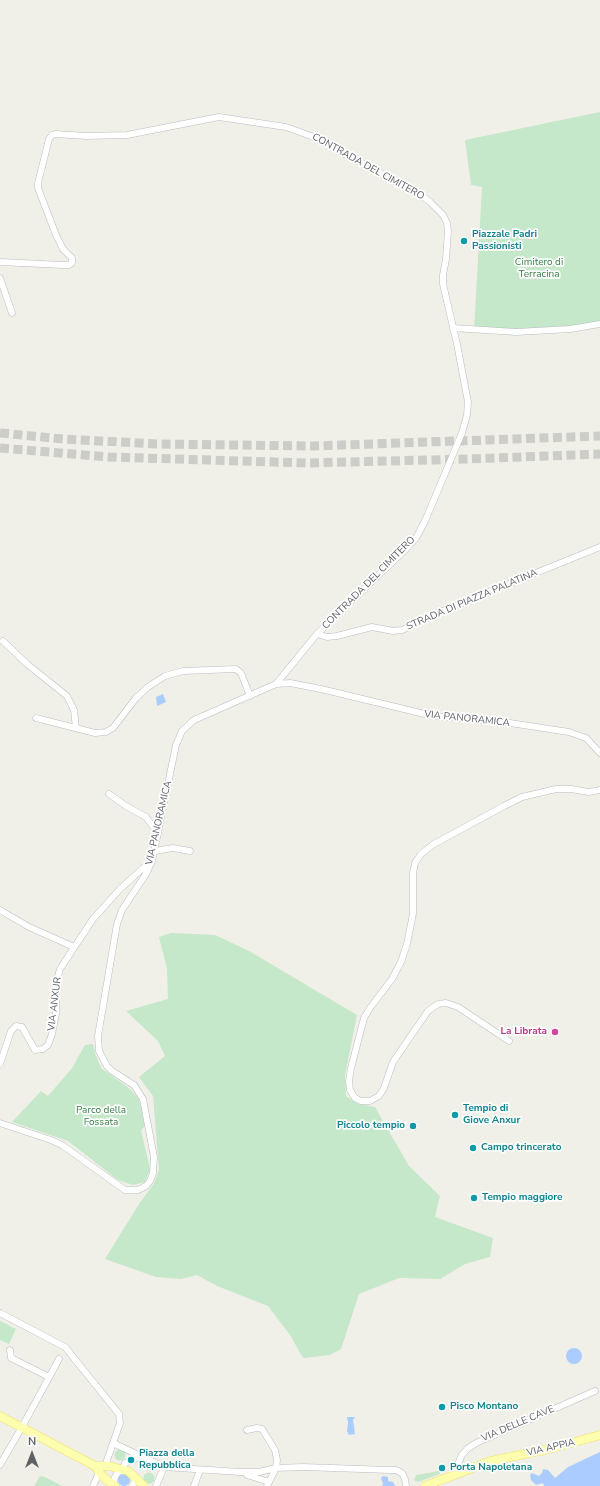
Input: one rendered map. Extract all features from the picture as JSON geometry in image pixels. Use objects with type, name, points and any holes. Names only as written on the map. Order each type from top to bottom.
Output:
[{"type":"main road","points":[[1,1419],[22,1427],[97,1469],[105,1479],[116,1486]]},
{"type":"main road","name":"VIA APPIA","points":[[425,1486],[491,1461],[559,1447],[600,1435]]},
{"type":"main road","points":[[97,1469],[105,1466],[123,1470],[133,1474],[144,1486]]},
{"type":"street","name":"CONTRADA DEL CIMITERO","points":[[0,262],[63,265],[69,265],[72,263],[72,258],[63,249],[57,237],[38,188],[38,182],[49,139],[52,135],[124,135],[212,118],[228,118],[286,126],[303,132],[418,193],[435,206],[445,218],[448,227],[447,254],[442,281],[467,397],[468,415],[462,433],[425,521],[416,538],[410,546],[318,634],[276,684]]},
{"type":"street","points":[[0,278],[12,313]]},
{"type":"street","points":[[453,328],[516,332],[570,329],[600,324]]},
{"type":"street","name":"STRADA DI PIAZZA PALATINA","points":[[318,634],[327,637],[337,636],[372,627],[393,631],[402,630],[444,610],[600,546]]},
{"type":"street","points":[[3,641],[27,664],[67,696],[74,710],[76,728]]},
{"type":"street","points":[[36,718],[99,733],[108,731],[114,726],[144,690],[157,681],[178,672],[236,669],[241,673],[250,696]]},
{"type":"street","name":"VIA PANORAMICA","points":[[0,1123],[62,1145],[125,1190],[138,1190],[150,1182],[153,1173],[154,1157],[143,1099],[134,1085],[112,1071],[107,1066],[100,1055],[98,1041],[117,924],[122,910],[146,874],[153,859],[176,745],[182,731],[198,718],[276,684],[290,683],[442,718],[493,721],[566,731],[584,737],[600,753]]},
{"type":"street","points":[[509,1041],[458,1008],[446,1004],[438,1004],[428,1011],[393,1062],[384,1088],[379,1096],[370,1101],[361,1101],[355,1098],[350,1090],[349,1081],[351,1068],[362,1021],[368,1010],[392,979],[401,962],[407,944],[413,914],[413,870],[415,863],[421,854],[434,844],[522,797],[556,789],[589,792],[600,790]]},
{"type":"street","points":[[109,794],[126,806],[146,817],[158,833]]},
{"type":"street","points":[[155,850],[173,848],[190,851]]},
{"type":"street","name":"VIA ANXUR","points":[[0,1064],[13,1027],[22,1027],[35,1050],[43,1049],[48,1045],[56,1014],[56,980],[60,970],[87,927],[100,911],[153,859]]},
{"type":"street","points":[[0,910],[29,927],[74,947]]},
{"type":"street","points":[[0,1313],[68,1349],[92,1382],[120,1414],[120,1421],[105,1466]]},
{"type":"street","points":[[10,1350],[11,1358],[49,1377]]},
{"type":"street","points":[[0,1465],[58,1359]]},
{"type":"street","name":"VIA DELLE CAVE","points":[[456,1474],[462,1455],[467,1449],[476,1443],[595,1391]]},
{"type":"street","points":[[234,1472],[258,1477],[268,1484],[276,1468],[277,1460],[275,1450],[265,1432],[258,1428],[247,1430]]},
{"type":"street","points":[[113,1442],[164,1467],[234,1472],[259,1472],[276,1468],[393,1470],[398,1471],[403,1475],[406,1486]]},
{"type":"street","points":[[116,1486],[114,1483],[114,1476],[123,1470],[124,1464],[127,1461],[142,1456]]},
{"type":"street","points":[[156,1486],[164,1467]]},
{"type":"street","points":[[93,1486],[97,1469]]},
{"type":"street","points":[[194,1486],[200,1470]]},
{"type":"street","points":[[132,1486],[134,1481],[133,1474]]},
{"type":"green space","name":"Cimitero di Terracina","points":[[600,112],[600,325],[575,330],[524,335],[474,331],[482,187],[471,185],[465,140]]},
{"type":"green space","points":[[171,933],[215,935],[249,951],[357,1015],[345,1075],[346,1096],[358,1104],[375,1107],[409,1166],[440,1196],[435,1217],[493,1238],[490,1257],[465,1264],[440,1279],[399,1278],[359,1294],[341,1349],[330,1355],[303,1358],[290,1335],[268,1306],[217,1286],[197,1275],[181,1279],[156,1277],[105,1259],[139,1204],[153,1185],[159,1170],[153,1096],[139,1077],[165,1056],[158,1041],[126,1011],[168,999],[167,969],[159,937]]},
{"type":"green space","name":"Parco della Fossata","points":[[93,1044],[101,1068],[129,1088],[139,1099],[145,1126],[141,1130],[150,1169],[145,1182],[133,1185],[118,1180],[68,1141],[12,1122],[41,1091],[48,1096],[72,1068],[85,1045]]},
{"type":"green space","points":[[0,1321],[16,1329],[9,1344],[0,1340]]},
{"type":"green space","points":[[120,1449],[124,1451],[126,1455],[124,1459],[120,1461],[116,1459],[114,1455],[116,1451]]},
{"type":"green space","points":[[439,1471],[440,1474],[418,1482],[414,1480],[416,1475]]},
{"type":"green space","points":[[149,1472],[153,1474],[155,1478],[153,1482],[149,1484],[145,1482],[143,1478],[145,1474]]},
{"type":"green space","points":[[40,1476],[43,1476],[62,1486],[34,1486]]},
{"type":"water","points":[[163,694],[166,702],[157,706],[156,697]]},
{"type":"water","points":[[571,1348],[577,1348],[582,1353],[580,1362],[577,1364],[571,1364],[566,1359],[566,1353]]},
{"type":"water","points":[[347,1417],[355,1417],[353,1420],[355,1434],[349,1435],[347,1431]]},
{"type":"water","points":[[600,1452],[600,1486],[544,1486],[543,1483],[536,1485],[531,1480],[530,1475],[532,1473],[539,1476],[543,1469],[548,1470],[555,1478],[568,1467]]},
{"type":"water","points":[[122,1474],[126,1474],[130,1480],[126,1486],[122,1486],[118,1482],[118,1478]]},
{"type":"water","points":[[383,1476],[388,1477],[388,1481],[393,1482],[395,1486],[382,1486],[383,1484],[381,1478]]},
{"type":"tunnel","points":[[0,433],[63,439],[157,444],[313,446],[600,436]]},
{"type":"tunnel","points":[[0,448],[109,457],[307,463],[600,454]]},
{"type":"place","name":"Piazzale Padri Passionisti","points":[[464,241]]},
{"type":"place","name":"La Librata","points":[[555,1032]]},
{"type":"place","name":"Tempio di Giove Anxur","points":[[455,1115]]},
{"type":"place","name":"Piccolo tempio","points":[[413,1126]]},
{"type":"place","name":"Campo trincerato","points":[[473,1148]]},
{"type":"place","name":"Tempio maggiore","points":[[474,1198]]},
{"type":"place","name":"Pisco Montano","points":[[442,1407]]},
{"type":"place","name":"Piazza della Repubblica","points":[[131,1460]]},
{"type":"place","name":"Porta Napoletana","points":[[442,1468]]}]
